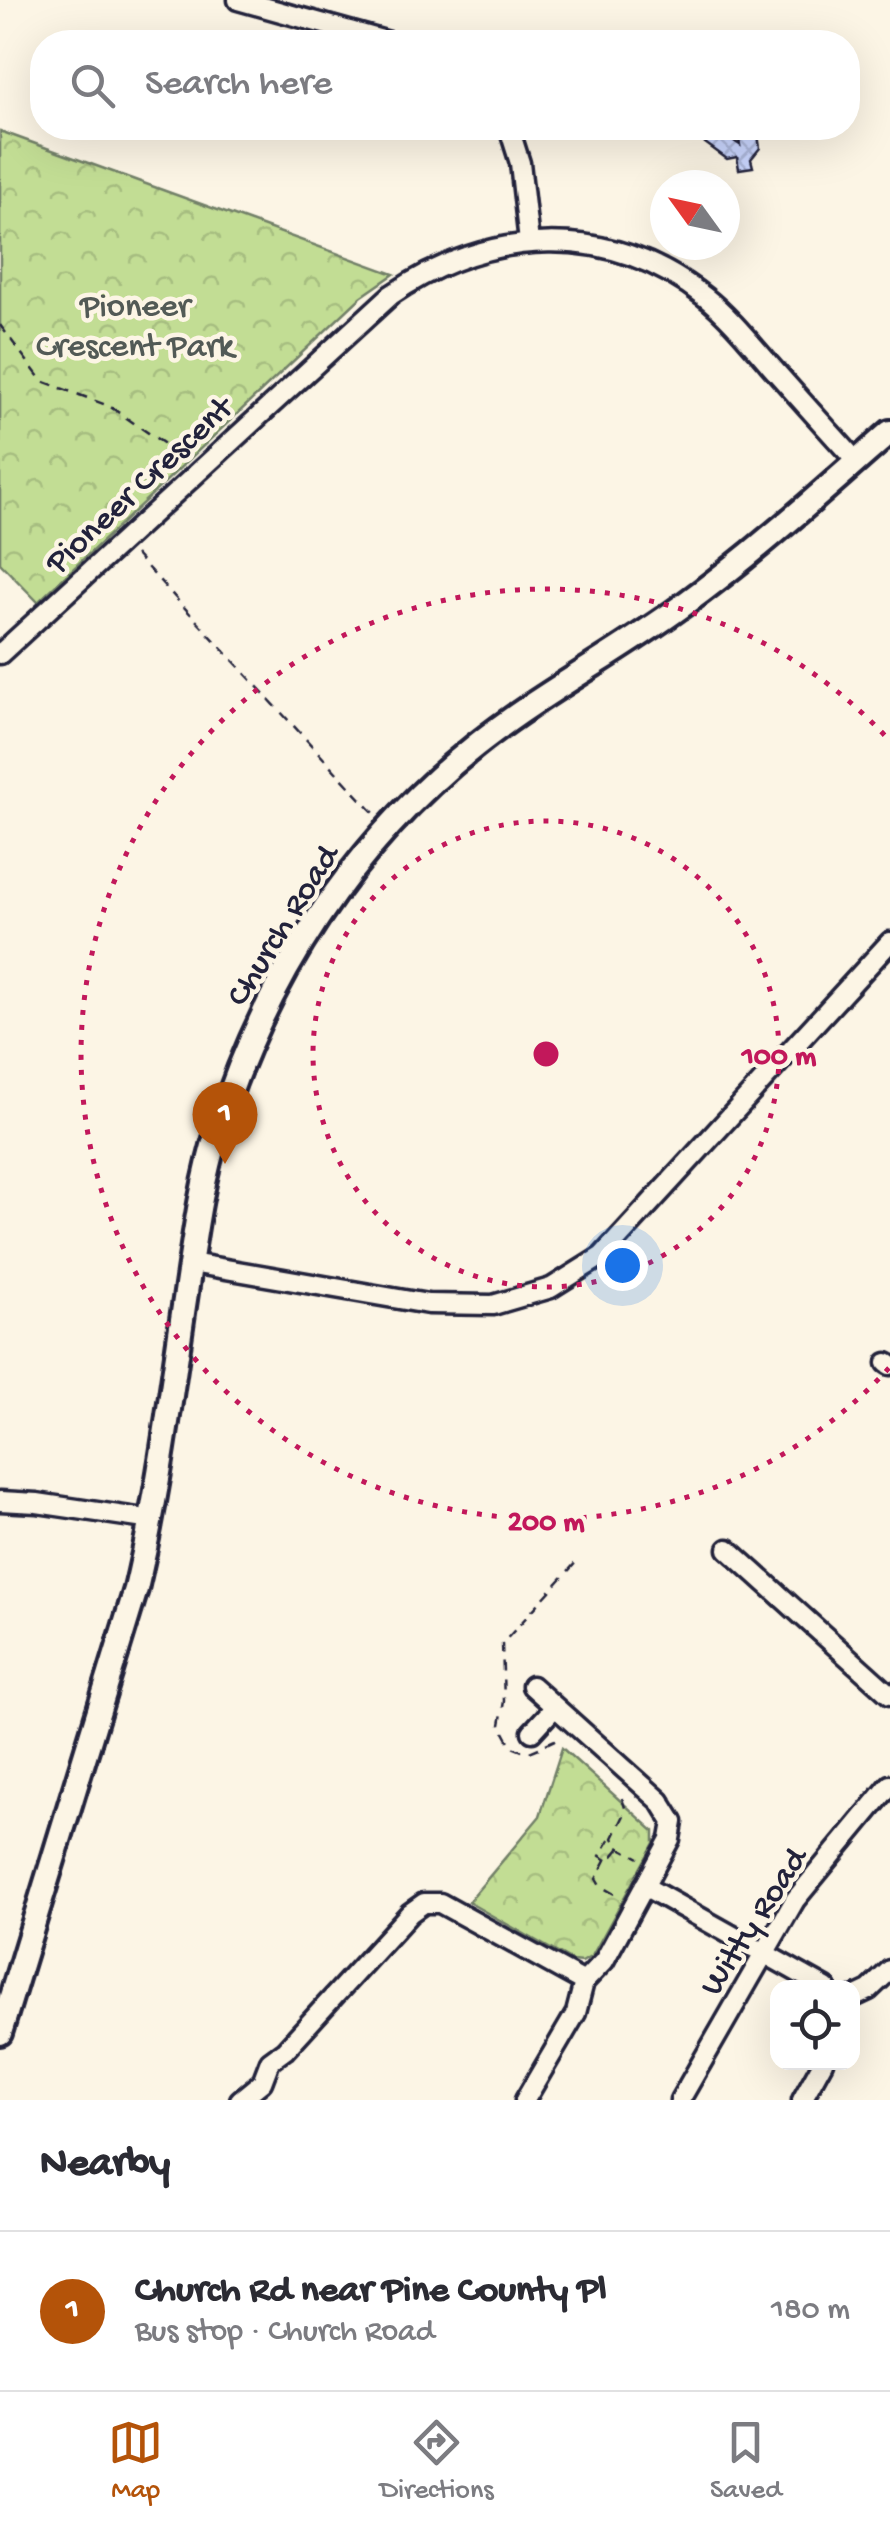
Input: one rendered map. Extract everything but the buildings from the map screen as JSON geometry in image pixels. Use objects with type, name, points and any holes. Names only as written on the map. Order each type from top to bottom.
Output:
[{"type":"main road","name":"Church Road","points":[[0,2033],[136,1589],[152,1520],[191,1263],[217,1133],[255,1029],[306,936],[359,862],[426,788],[475,746],[726,574],[890,432]]},
{"type":"street","points":[[238,0],[346,30]]},
{"type":"street","points":[[513,140],[520,163],[529,242]]},
{"type":"street","name":"Pioneer Crescent","points":[[0,654],[390,295],[442,264],[497,246],[555,242],[606,249],[652,265],[688,285],[728,318],[856,462]]},
{"type":"street","points":[[191,1263],[428,1304],[493,1305],[551,1288],[602,1256],[890,942]]},
{"type":"street","points":[[0,1501],[152,1520]]},
{"type":"street","points":[[728,1549],[890,1695]]},
{"type":"street","points":[[525,2100],[576,2013],[584,1982],[604,1961],[673,1830],[670,1814],[660,1801],[532,1686]]},
{"type":"street","points":[[532,1732],[555,1707]]},
{"type":"street","name":"Witty Road","points":[[680,2100],[795,1900],[890,1785]]},
{"type":"street","points":[[644,1886],[812,1980]]},
{"type":"street","points":[[240,2100],[262,2082],[270,2062],[286,2050],[424,1902],[440,1903],[584,1982]]},
{"type":"street","points":[[860,1994],[890,1970]]},
{"type":"street","points":[[802,2100],[819,2070]]},
{"type":"path","points":[[0,326],[42,381],[109,406],[200,469]]},
{"type":"path","points":[[123,540],[375,814]]},
{"type":"path","points":[[557,1739],[527,1754],[512,1747],[505,1737],[500,1725],[504,1701],[501,1649],[509,1634],[579,1560]]},
{"type":"path","points":[[620,1848],[609,1862],[600,1856],[626,1811],[622,1798]]},
{"type":"path","points":[[614,1834],[620,1848],[649,1864]]},
{"type":"path","points":[[606,1860],[597,1876],[598,1883],[628,1902]]},
{"type":"green space","name":"Pioneer Crescent Park","points":[[0,131],[394,274],[361,297],[38,602],[0,563]]},
{"type":"green space","points":[[562,1748],[654,1831],[654,1843],[592,1956],[582,1962],[572,1961],[468,1902],[540,1816]]},
{"type":"place","name":"Church Rd near Pine County Pl","points":[[225,1164]]}]
